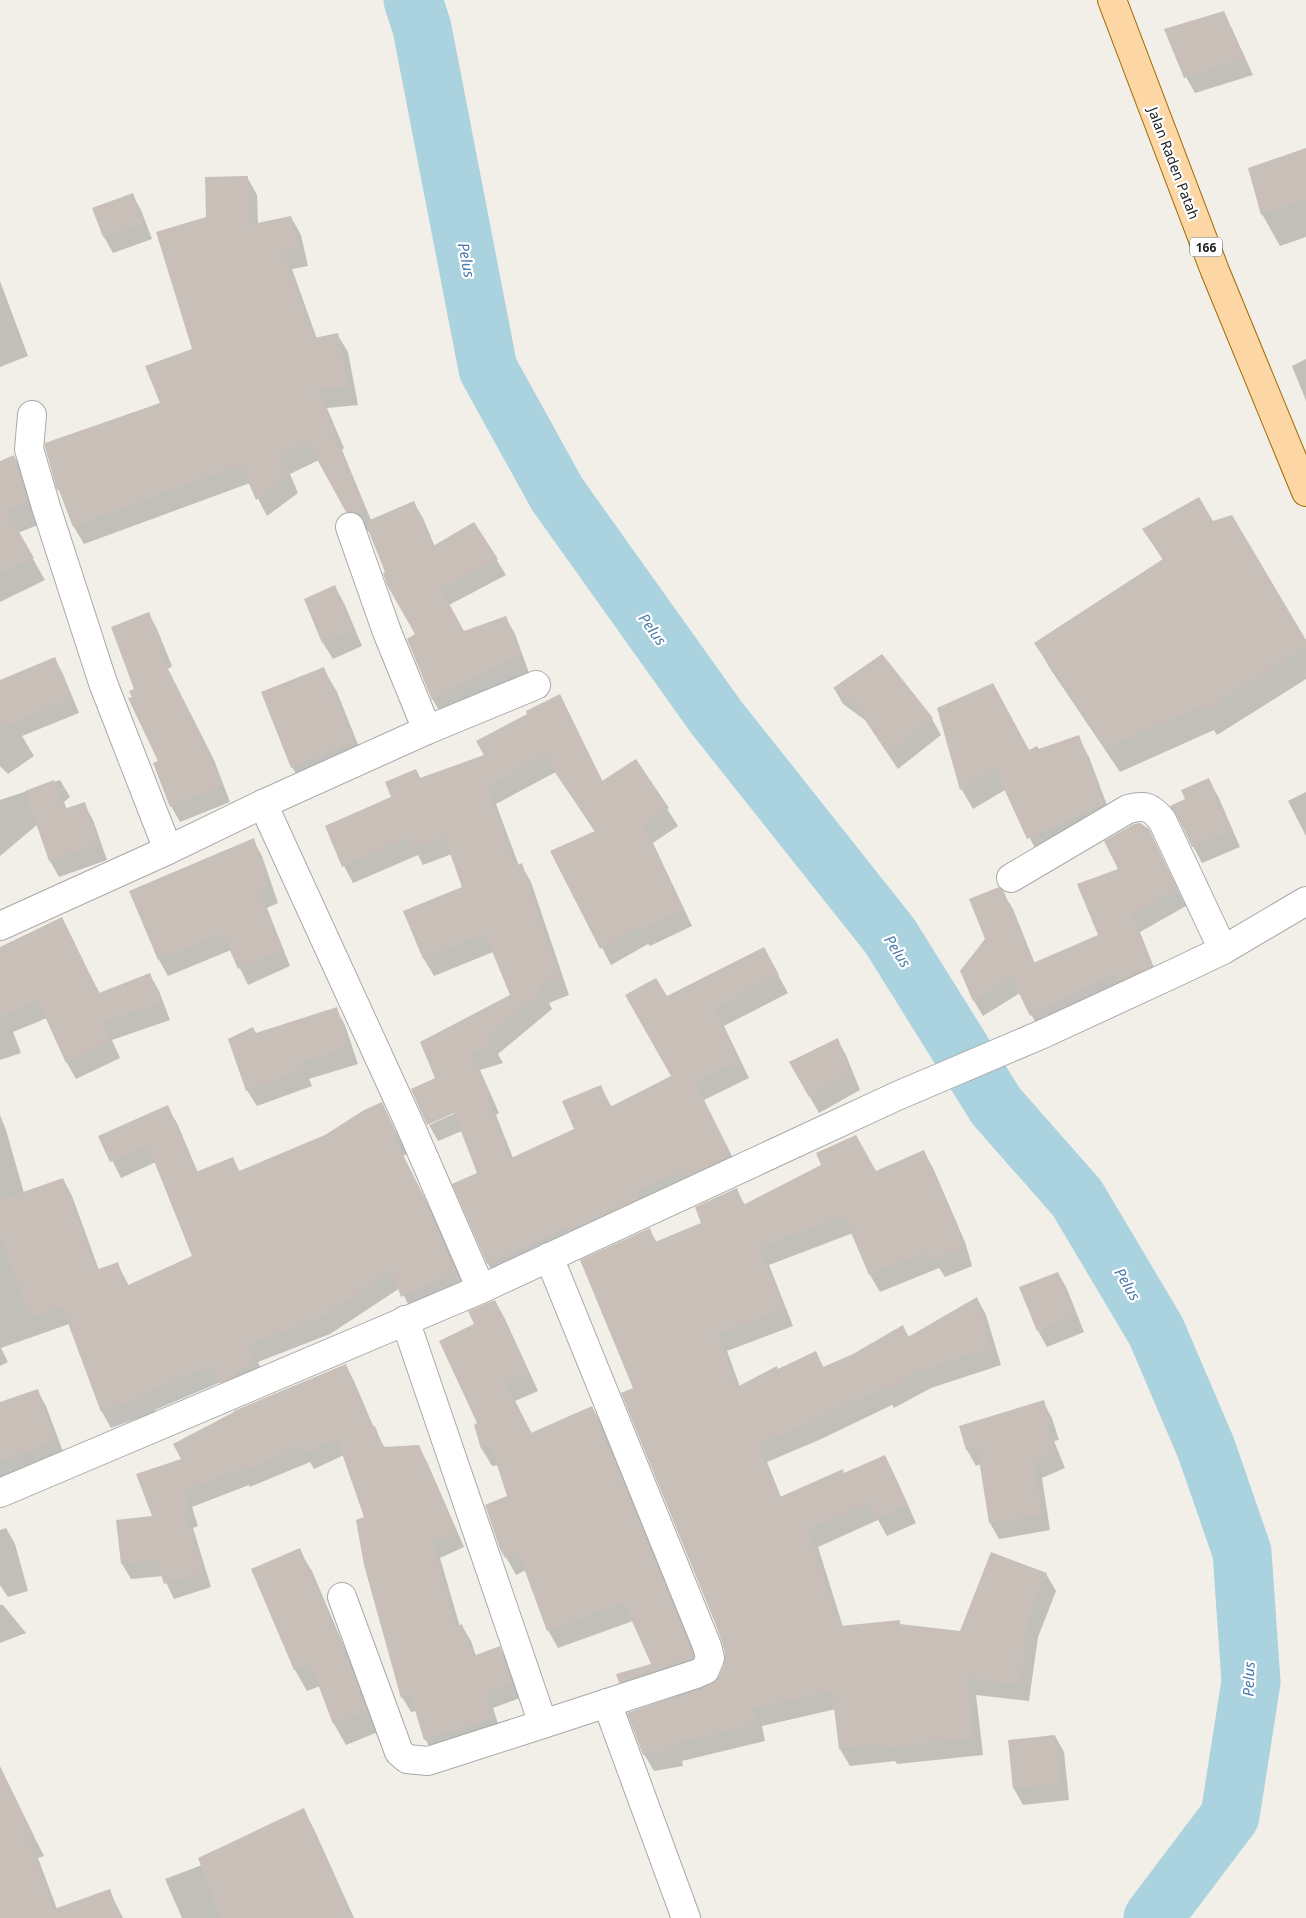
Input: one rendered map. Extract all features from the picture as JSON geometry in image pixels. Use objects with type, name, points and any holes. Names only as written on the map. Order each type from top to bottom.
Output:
[{"type":"main road","name":"Jalan Raden Patah","points":[[1112,0],[1215,271],[1306,492]]},
{"type":"street","points":[[32,416],[29,449],[46,507],[103,683],[168,850]]},
{"type":"street","points":[[350,527],[387,632],[427,730]]},
{"type":"street","points":[[0,926],[427,730],[536,686]]},
{"type":"street","points":[[263,804],[409,1123],[481,1289]]},
{"type":"street","points":[[1011,878],[1128,809],[1141,806],[1152,809],[1162,820],[1223,950]]},
{"type":"street","points":[[0,1493],[481,1289],[897,1096],[1045,1033],[1223,950],[1306,901]]},
{"type":"street","points":[[342,1597],[399,1752],[407,1759],[428,1761],[705,1670],[710,1658],[707,1646],[549,1257]]},
{"type":"street","points":[[405,1320],[543,1724]]},
{"type":"street","points":[[607,1703],[686,1918]]},
{"type":"building","points":[[1224,11],[1245,59],[1184,78],[1164,29]]},
{"type":"building","points":[[1306,148],[1306,200],[1261,215],[1248,168]]},
{"type":"building","points":[[248,176],[248,225],[291,216],[298,248],[283,251],[314,338],[338,333],[349,388],[318,390],[335,430],[333,432],[366,511],[359,514],[346,512],[308,443],[281,456],[289,475],[256,500],[241,465],[73,527],[59,490],[57,490],[45,443],[160,403],[145,366],[192,349],[156,232],[206,217],[205,177]]},
{"type":"building","points":[[133,193],[144,223],[103,237],[92,208]]},
{"type":"building","points":[[14,455],[28,502],[7,511],[34,558],[0,574],[0,461]]},
{"type":"building","points":[[1199,497],[1213,521],[1232,515],[1306,640],[1306,647],[1203,712],[1200,707],[1106,749],[1034,643],[1163,559],[1142,529]]},
{"type":"building","points":[[414,501],[433,546],[474,522],[498,559],[441,589],[464,631],[506,616],[521,657],[499,664],[432,700],[407,639],[415,634],[387,585],[383,573],[385,572],[365,522]]},
{"type":"building","points":[[335,585],[354,630],[322,643],[304,599]]},
{"type":"building","points":[[149,612],[164,649],[160,653],[205,743],[222,786],[170,807],[153,763],[158,761],[128,698],[132,697],[129,691],[134,689],[111,627]]},
{"type":"building","points":[[882,654],[933,718],[888,754],[855,704],[833,688]]},
{"type":"building","points":[[55,657],[72,699],[0,728],[0,680]]},
{"type":"building","points":[[324,667],[354,742],[291,768],[261,692]]},
{"type":"building","points":[[993,683],[1029,750],[1037,746],[1039,749],[1079,735],[1104,804],[1027,839],[995,769],[960,790],[937,708]]},
{"type":"building","points":[[560,694],[602,781],[636,759],[669,808],[644,825],[684,909],[639,930],[638,928],[600,949],[550,851],[595,831],[554,771],[547,755],[487,786],[516,866],[522,863],[560,977],[540,986],[543,991],[488,1037],[494,1045],[471,1053],[491,1096],[487,1098],[511,1158],[574,1129],[562,1101],[601,1085],[610,1107],[671,1076],[625,995],[656,978],[667,996],[764,947],[779,975],[715,1008],[740,1061],[695,1082],[728,1149],[722,1152],[725,1159],[683,1178],[681,1171],[636,1193],[638,1199],[568,1231],[567,1228],[487,1264],[452,1184],[477,1173],[454,1113],[427,1125],[411,1089],[435,1078],[420,1042],[510,995],[485,934],[423,959],[403,911],[462,887],[444,836],[412,849],[408,838],[342,867],[325,826],[391,797],[385,782],[416,769],[420,778],[484,755],[476,741],[527,714],[526,711]]},
{"type":"building","points":[[1209,778],[1232,830],[1192,847],[1176,813],[1170,806],[1185,799],[1181,790]]},
{"type":"building","points":[[54,780],[64,809],[85,802],[99,844],[49,861],[25,791]]},
{"type":"building","points":[[1140,823],[1149,829],[1178,890],[1132,915],[1152,966],[1117,982],[1114,973],[1030,1016],[1011,977],[973,1001],[960,971],[985,939],[969,899],[999,887],[1004,892],[1033,963],[1098,935],[1077,884],[1118,869],[1104,841],[1134,824]]},
{"type":"building","points":[[254,838],[269,887],[259,892],[282,950],[238,969],[223,934],[158,960],[129,891]]},
{"type":"building","points":[[62,917],[99,993],[150,973],[161,1003],[103,1023],[112,1041],[66,1063],[38,1001],[0,1017],[0,947]]},
{"type":"building","points":[[337,1007],[349,1048],[301,1063],[304,1069],[246,1091],[228,1039],[253,1027],[256,1033]]},
{"type":"building","points":[[838,1038],[851,1073],[809,1097],[789,1062]]},
{"type":"building","points":[[382,1102],[398,1138],[395,1139],[424,1197],[460,1281],[456,1283],[452,1274],[401,1297],[392,1271],[321,1318],[249,1345],[256,1361],[230,1379],[220,1383],[211,1366],[147,1393],[147,1395],[101,1412],[62,1307],[29,1318],[0,1236],[0,1200],[63,1178],[96,1270],[118,1262],[126,1286],[192,1256],[148,1146],[110,1162],[98,1136],[168,1105],[196,1172],[233,1157],[239,1171],[325,1135],[364,1110]]},
{"type":"building","points":[[856,1135],[876,1171],[924,1150],[956,1224],[963,1248],[934,1261],[929,1252],[869,1275],[844,1216],[760,1248],[784,1309],[718,1334],[737,1387],[777,1366],[778,1369],[816,1351],[823,1367],[853,1354],[903,1325],[908,1337],[977,1297],[992,1348],[921,1371],[883,1392],[882,1389],[758,1445],[780,1497],[843,1469],[844,1473],[885,1455],[908,1505],[876,1520],[869,1503],[809,1530],[840,1626],[900,1620],[900,1624],[960,1631],[991,1552],[1047,1573],[1028,1620],[1020,1685],[967,1678],[974,1738],[886,1748],[885,1744],[839,1749],[832,1691],[753,1709],[757,1724],[673,1744],[674,1749],[643,1755],[627,1713],[711,1684],[719,1676],[724,1664],[725,1654],[722,1640],[621,1393],[633,1388],[580,1260],[650,1228],[655,1242],[701,1223],[695,1207],[737,1188],[743,1205],[821,1165],[816,1153]]},
{"type":"building","points":[[1058,1272],[1076,1316],[1037,1331],[1019,1287]]},
{"type":"building","points":[[495,1300],[529,1374],[506,1383],[531,1433],[592,1406],[692,1651],[693,1658],[619,1683],[616,1674],[651,1664],[624,1603],[547,1631],[518,1552],[505,1558],[500,1549],[485,1505],[507,1496],[491,1446],[481,1449],[474,1425],[477,1423],[439,1341],[474,1324],[468,1311]]},
{"type":"building","points":[[346,1364],[372,1427],[375,1426],[383,1447],[419,1445],[457,1532],[433,1542],[456,1627],[462,1624],[473,1656],[500,1646],[512,1683],[486,1693],[493,1718],[424,1740],[410,1694],[401,1698],[364,1565],[356,1520],[364,1517],[337,1439],[304,1454],[301,1447],[240,1472],[239,1470],[184,1491],[190,1511],[185,1513],[204,1572],[164,1584],[157,1561],[121,1564],[116,1520],[152,1516],[136,1474],[181,1459],[173,1444],[234,1411]]},
{"type":"building","points":[[38,1389],[56,1441],[0,1461],[0,1402]]},
{"type":"building","points":[[1044,1400],[1051,1424],[1046,1425],[1057,1452],[1034,1461],[1042,1515],[989,1523],[977,1447],[966,1450],[959,1426]]},
{"type":"building","points":[[300,1548],[367,1711],[333,1724],[310,1663],[294,1670],[251,1569]]},
{"type":"building","points":[[1055,1735],[1061,1784],[1013,1789],[1008,1740]]},
{"type":"building","points":[[0,1766],[34,1836],[28,1838],[54,1909],[110,1889],[120,1918],[0,1918]]},
{"type":"building","points":[[304,1808],[352,1918],[220,1918],[198,1858]]},
{"type":"waterway","name":"Pelus","points":[[413,0],[422,28],[488,369],[557,494],[716,717],[890,936],[996,1106],[1077,1198],[1156,1331],[1206,1448],[1242,1552],[1251,1682],[1230,1816],[1153,1918]]}]
